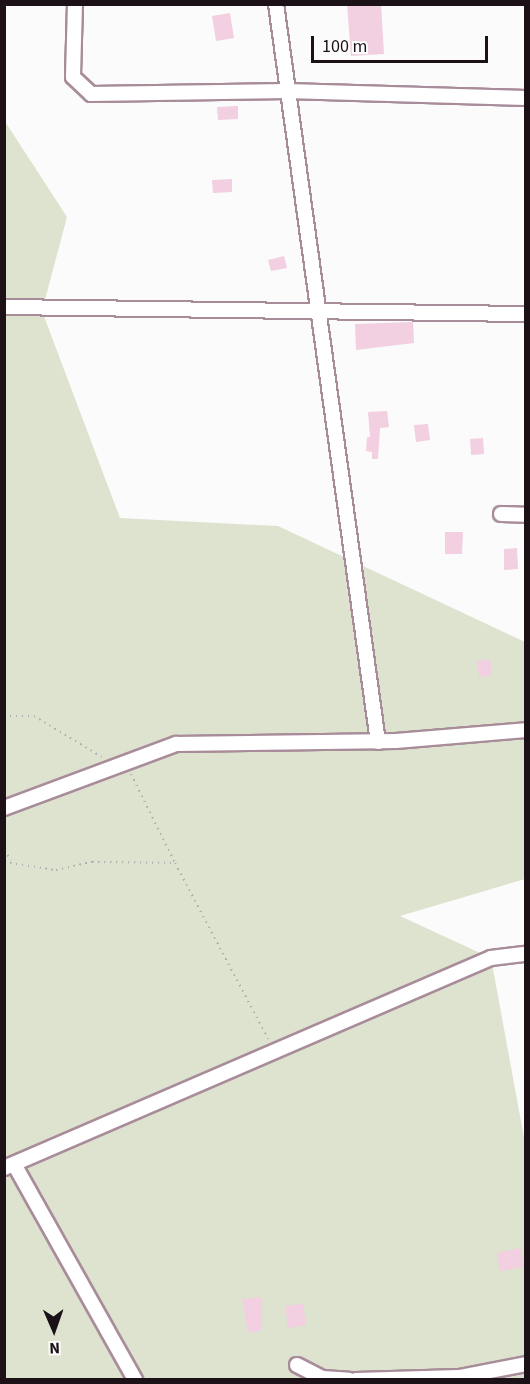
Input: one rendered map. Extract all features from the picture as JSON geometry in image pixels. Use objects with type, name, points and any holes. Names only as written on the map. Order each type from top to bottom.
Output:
[{"type":"street","points":[[75,4],[73,77],[91,94],[287,91],[525,98]]},
{"type":"street","points":[[276,4],[316,312],[378,742]]},
{"type":"street","points":[[4,307],[525,314]]},
{"type":"street","points":[[501,514],[525,515]]},
{"type":"street","points":[[4,808],[176,744],[378,742],[525,730]]},
{"type":"street","points":[[135,1380],[9,1166],[491,958],[525,954]]},
{"type":"street","points":[[356,1380],[459,1377],[525,1364]]},
{"type":"street","points":[[297,1365],[323,1378],[349,1380]]},
{"type":"path","points":[[4,850],[10,860]]},
{"type":"path","points":[[4,862],[10,860],[56,870],[92,862],[175,863],[275,1053]]},
{"type":"green space","points":[[4,120],[67,217],[42,311],[120,518],[278,526],[525,642],[525,879],[400,916],[491,958],[525,1143],[525,1379],[5,1379]]},
{"type":"building","points":[[347,4],[381,4],[384,54],[351,56]]},
{"type":"building","points":[[230,13],[234,38],[216,41],[212,16]]},
{"type":"building","points":[[238,106],[238,119],[218,120],[217,107]]},
{"type":"building","points":[[232,179],[232,192],[213,193],[212,180]]},
{"type":"building","points":[[284,256],[287,268],[271,271],[268,260]]},
{"type":"building","points":[[413,322],[414,343],[356,350],[355,324]]},
{"type":"building","points":[[387,411],[389,427],[380,428],[378,459],[372,459],[372,452],[366,451],[367,437],[370,437],[368,412]]},
{"type":"building","points":[[428,424],[430,440],[416,442],[414,425]]},
{"type":"building","points":[[483,438],[484,454],[471,455],[470,439]]},
{"type":"building","points":[[445,532],[463,532],[462,554],[445,554]]},
{"type":"building","points":[[517,548],[518,569],[504,570],[504,549]]},
{"type":"building","points":[[490,659],[492,675],[479,677],[477,661]]},
{"type":"building","points":[[521,1248],[524,1267],[500,1271],[497,1253]]},
{"type":"building","points":[[262,1297],[262,1331],[248,1332],[242,1299]]},
{"type":"building","points":[[303,1304],[306,1325],[288,1328],[285,1306]]}]
